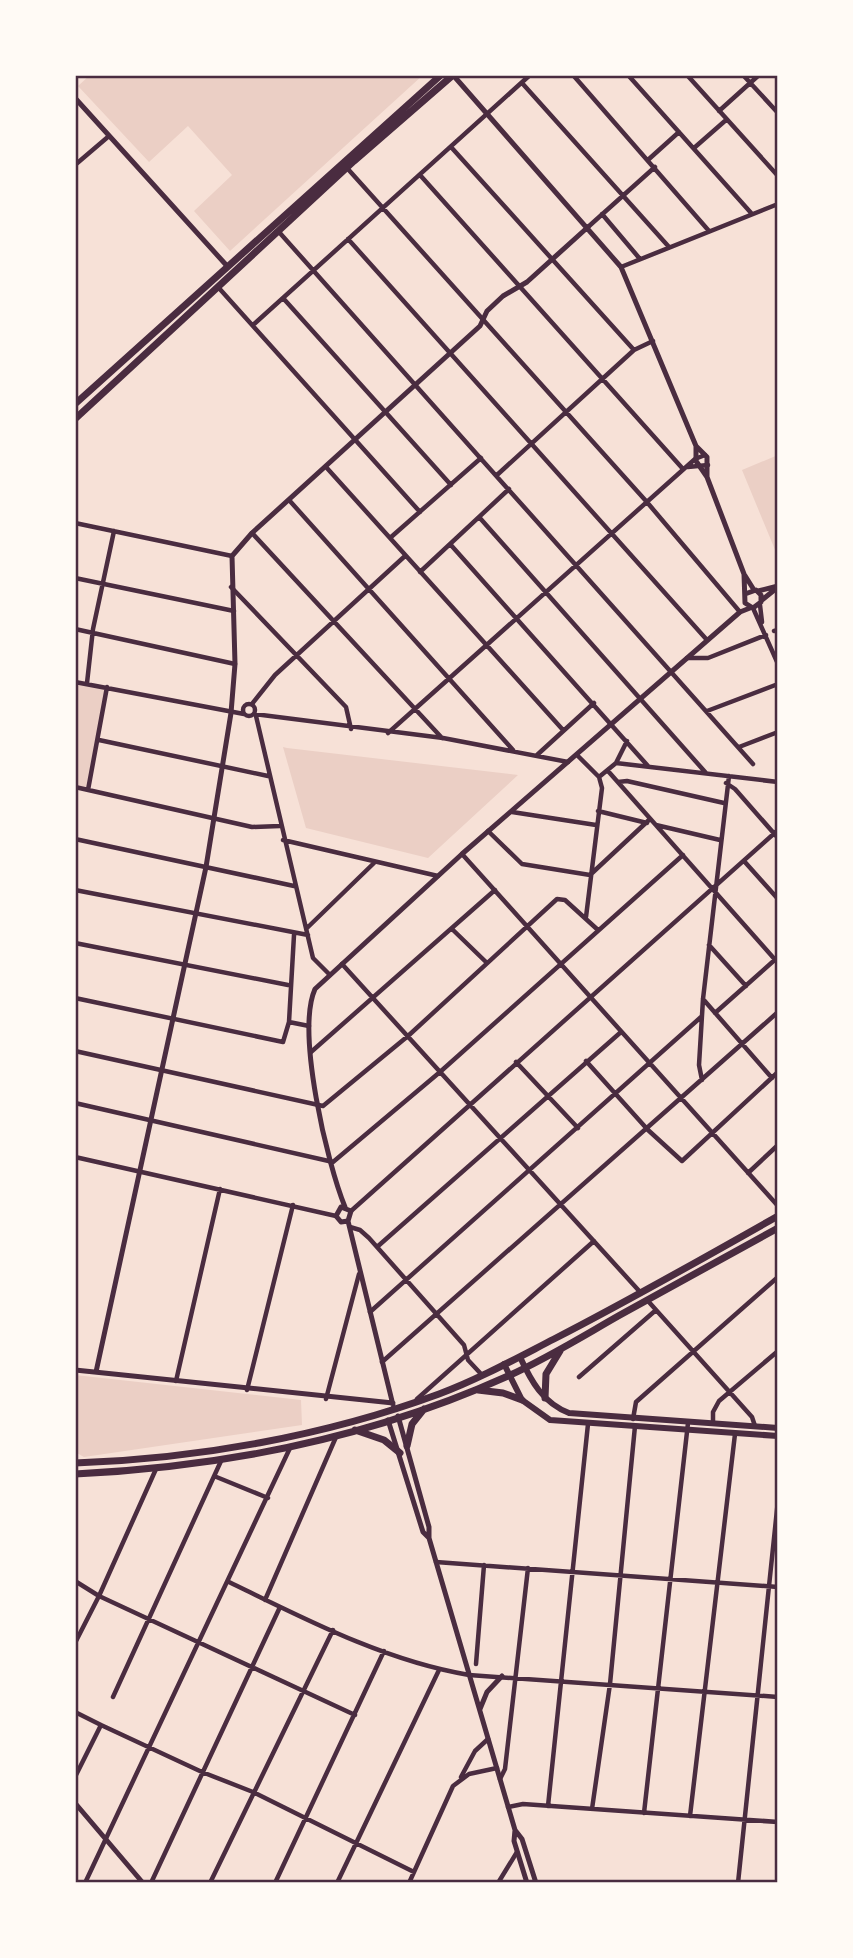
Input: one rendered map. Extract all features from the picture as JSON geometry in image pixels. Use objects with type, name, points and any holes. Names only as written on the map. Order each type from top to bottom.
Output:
[{"type":"main road","points":[[75,404],[441,75]]},
{"type":"main road","points":[[75,419],[347,168],[453,75]]},
{"type":"main road","points":[[145,340],[152,347]]},
{"type":"main road","points":[[78,1462],[248,1444],[415,1402],[520,1357],[778,1216]]},
{"type":"main road","points":[[395,1409],[426,1407],[509,1376],[778,1228]]},
{"type":"main road","points":[[545,1398],[546,1374],[564,1347]]},
{"type":"main road","points":[[520,1357],[545,1398],[569,1413],[634,1423],[778,1436]]},
{"type":"main road","points":[[505,1364],[522,1399]]},
{"type":"main road","points":[[473,1391],[503,1393],[522,1399],[550,1420],[589,1424],[634,1423]]},
{"type":"main road","points":[[407,1446],[412,1424],[426,1407]]},
{"type":"main road","points":[[75,1474],[156,1469],[221,1461],[290,1448],[388,1419],[395,1409]]},
{"type":"main road","points":[[687,1427],[713,1424],[778,1429]]},
{"type":"main road","points":[[354,1430],[384,1440],[400,1453]]},
{"type":"street","points":[[453,75],[621,267],[696,446],[705,454],[707,477]]},
{"type":"street","points":[[253,325],[530,75]]},
{"type":"street","points":[[573,75],[709,231]]},
{"type":"street","points":[[628,75],[752,214]]},
{"type":"street","points":[[687,75],[778,176]]},
{"type":"street","points":[[743,75],[778,113]]},
{"type":"street","points":[[719,111],[759,75]]},
{"type":"street","points":[[522,83],[669,247]]},
{"type":"street","points":[[76,100],[228,267]]},
{"type":"street","points":[[694,148],[726,120]]},
{"type":"street","points":[[649,159],[679,132]]},
{"type":"street","points":[[75,165],[109,136]]},
{"type":"street","points":[[451,147],[634,350]]},
{"type":"street","points":[[96,1372],[206,867],[231,713],[235,664],[232,556],[252,533],[450,353],[484,320],[487,311],[503,296],[520,286],[552,259],[655,167]]},
{"type":"street","points":[[347,168],[646,501],[741,611]]},
{"type":"street","points":[[420,175],[685,468],[708,465]]},
{"type":"street","points":[[621,267],[778,204]]},
{"type":"street","points":[[602,214],[640,259]]},
{"type":"street","points":[[279,232],[576,562],[753,764]]},
{"type":"street","points":[[348,239],[707,640]]},
{"type":"street","points":[[218,287],[420,512]]},
{"type":"street","points":[[283,298],[451,485]]},
{"type":"street","points":[[497,475],[634,350],[653,341]]},
{"type":"street","points":[[696,446],[695,459],[707,477],[744,574],[761,602],[762,623]]},
{"type":"street","points":[[388,733],[610,532],[695,459],[705,454]]},
{"type":"street","points":[[390,538],[481,458]]},
{"type":"street","points":[[326,467],[563,730]]},
{"type":"street","points":[[420,572],[510,489]]},
{"type":"street","points":[[289,500],[513,750]]},
{"type":"street","points":[[479,517],[706,773]]},
{"type":"street","points":[[75,523],[232,556]]},
{"type":"street","points":[[87,683],[92,632],[114,531]]},
{"type":"street","points":[[252,533],[443,738]]},
{"type":"street","points":[[450,544],[648,766]]},
{"type":"street","points":[[244,714],[244,706],[251,704],[263,688],[405,556]]},
{"type":"street","points":[[527,1883],[517,1852],[509,1807],[429,1538],[429,1527],[359,1274],[348,1209],[318,1106],[309,1026],[312,995],[329,974],[462,854],[741,611],[745,603],[744,574]]},
{"type":"street","points":[[75,578],[234,611]]},
{"type":"street","points":[[231,586],[346,707],[351,729]]},
{"type":"street","points":[[741,611],[761,602],[778,586]]},
{"type":"street","points":[[745,594],[778,586]]},
{"type":"street","points":[[745,603],[762,623],[778,664]]},
{"type":"street","points":[[75,629],[235,664]]},
{"type":"street","points":[[687,658],[708,658],[766,635]]},
{"type":"street","points":[[75,682],[231,713],[443,738],[569,762]]},
{"type":"street","points":[[707,711],[778,684]]},
{"type":"street","points":[[88,790],[107,687]]},
{"type":"street","points":[[537,755],[594,703]]},
{"type":"street","points":[[251,704],[313,958],[329,974]]},
{"type":"street","points":[[739,747],[778,732]]},
{"type":"street","points":[[99,740],[268,776]]},
{"type":"street","points":[[599,777],[616,763],[627,740]]},
{"type":"street","points":[[577,755],[599,777],[602,788],[586,917]]},
{"type":"street","points":[[616,763],[778,782]]},
{"type":"street","points":[[608,771],[648,820],[656,825],[777,960],[715,1013]]},
{"type":"street","points":[[702,1080],[701,1017],[726,783],[729,776]]},
{"type":"street","points":[[618,782],[627,781],[724,803]]},
{"type":"street","points":[[336,1216],[338,1209],[348,1209],[776,834],[726,783]]},
{"type":"street","points":[[75,787],[252,827],[280,827]]},
{"type":"street","points":[[598,811],[648,820]]},
{"type":"street","points":[[512,812],[596,825]]},
{"type":"street","points":[[590,874],[648,820]]},
{"type":"street","points":[[656,825],[720,840]]},
{"type":"street","points":[[488,831],[522,864],[590,874]]},
{"type":"street","points":[[75,839],[294,886]]},
{"type":"street","points":[[283,840],[438,876]]},
{"type":"street","points":[[462,854],[778,1206]]},
{"type":"street","points":[[333,1162],[440,1072],[683,855]]},
{"type":"street","points":[[744,861],[778,899]]},
{"type":"street","points":[[307,928],[374,863]]},
{"type":"street","points":[[75,890],[308,936]]},
{"type":"street","points":[[311,1052],[495,890]]},
{"type":"street","points":[[75,1051],[318,1106],[328,1103],[408,1036],[560,898],[586,917],[598,930]]},
{"type":"street","points":[[452,929],[487,963]]},
{"type":"street","points":[[75,998],[279,1042],[286,1037],[289,1022],[288,985],[294,935]]},
{"type":"street","points":[[75,943],[288,985]]},
{"type":"street","points":[[708,944],[746,986]]},
{"type":"street","points":[[342,964],[641,1293]]},
{"type":"street","points":[[703,999],[772,1078]]},
{"type":"street","points":[[382,1363],[778,1012]]},
{"type":"street","points":[[369,1312],[701,1017]]},
{"type":"street","points":[[289,1022],[309,1026]]},
{"type":"street","points":[[377,1247],[621,1032]]},
{"type":"street","points":[[586,1061],[648,1129],[682,1160],[778,1072]]},
{"type":"street","points":[[516,1062],[579,1128]]},
{"type":"street","points":[[75,1103],[333,1162]]},
{"type":"street","points":[[748,1173],[778,1145]]},
{"type":"street","points":[[75,1157],[336,1216],[341,1222],[360,1230],[377,1247],[464,1345],[468,1360],[482,1375]]},
{"type":"street","points":[[176,1381],[220,1189]]},
{"type":"street","points":[[247,1390],[293,1205]]},
{"type":"street","points":[[415,1402],[466,1353],[594,1241]]},
{"type":"street","points":[[326,1399],[359,1274]]},
{"type":"street","points":[[592,1809],[610,1684],[636,1402],[778,1277]]},
{"type":"street","points":[[647,1300],[752,1417],[755,1427]]},
{"type":"street","points":[[579,1377],[656,1310]]},
{"type":"street","points":[[713,1424],[715,1408],[778,1351]]},
{"type":"street","points":[[75,1370],[395,1409]]},
{"type":"street","points":[[388,1419],[423,1532],[429,1538]]},
{"type":"street","points":[[548,1806],[589,1424]]},
{"type":"street","points":[[644,1812],[687,1427]]},
{"type":"street","points":[[690,1816],[735,1434]]},
{"type":"street","points":[[265,1600],[336,1436]]},
{"type":"street","points":[[85,1883],[290,1448]]},
{"type":"street","points":[[113,1697],[221,1461]]},
{"type":"street","points":[[75,1643],[156,1469]]},
{"type":"street","points":[[214,1476],[268,1499]]},
{"type":"street","points":[[738,1883],[778,1500]]},
{"type":"street","points":[[436,1562],[778,1587]]},
{"type":"street","points":[[475,1664],[484,1565]]},
{"type":"street","points":[[500,1779],[505,1769],[528,1568]]},
{"type":"street","points":[[75,1581],[148,1620],[355,1715]]},
{"type":"street","points":[[229,1582],[333,1630],[439,1670],[469,1675],[778,1697]]},
{"type":"street","points":[[151,1883],[280,1607]]},
{"type":"street","points":[[210,1883],[333,1630]]},
{"type":"street","points":[[275,1883],[384,1651]]},
{"type":"street","points":[[337,1883],[439,1670]]},
{"type":"street","points":[[480,1709],[487,1692],[502,1676]]},
{"type":"street","points":[[75,1712],[202,1772],[253,1792],[414,1872]]},
{"type":"street","points":[[75,1777],[101,1725]]},
{"type":"street","points":[[409,1883],[448,1796],[475,1751],[488,1739]]},
{"type":"street","points":[[461,1778],[497,1768]]},
{"type":"street","points":[[75,1803],[143,1883]]},
{"type":"street","points":[[509,1807],[548,1806],[778,1822]]},
{"type":"street","points":[[515,1830],[522,1839],[536,1883]]},
{"type":"street","points":[[498,1883],[517,1852]]},
{"type":"shaded area","points":[[90,75],[423,75],[230,251],[194,211],[232,175],[188,126],[149,162],[78,86]]},
{"type":"shaded area","points":[[778,455],[778,557],[742,470]]},
{"type":"shaded area","points":[[75,682],[107,687],[88,789],[75,787]]},
{"type":"shaded area","points":[[283,747],[518,775],[428,858],[306,828]]},
{"type":"shaded area","points":[[75,1375],[301,1400],[302,1425],[84,1457],[75,1452]]}]
